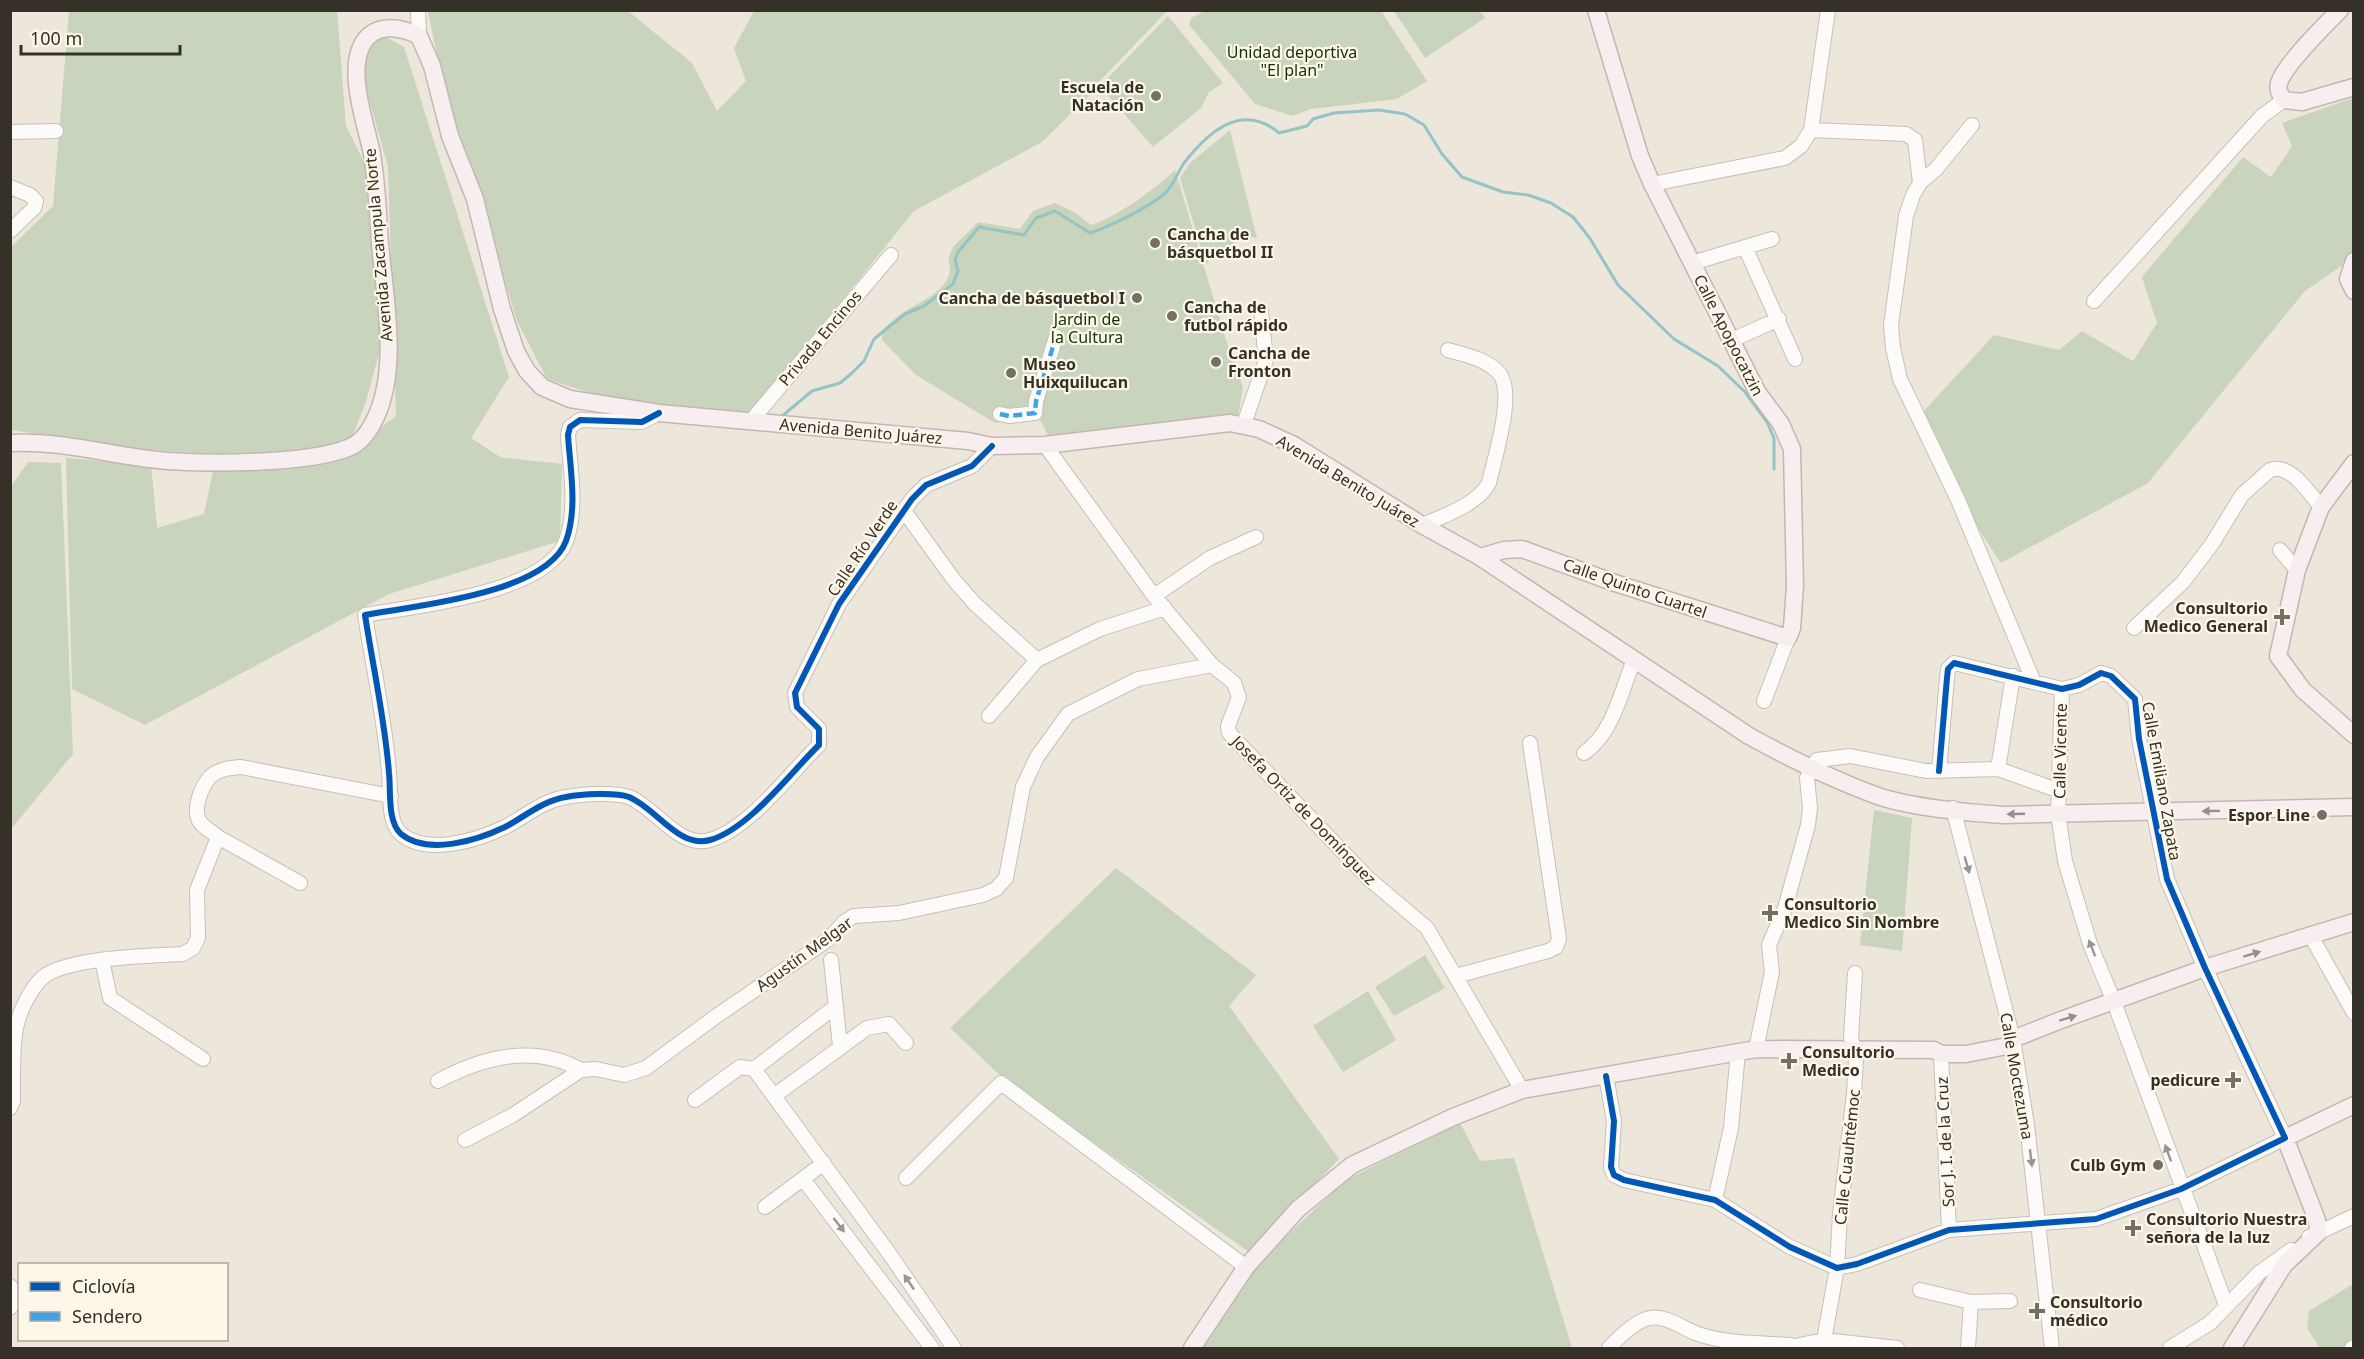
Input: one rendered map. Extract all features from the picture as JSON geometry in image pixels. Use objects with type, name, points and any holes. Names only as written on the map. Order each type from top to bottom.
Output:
[{"type":"main road","name":"Calle Apopocatzin","points":[[1596,10],[1640,156],[1652,184],[1758,393],[1784,430],[1792,449],[1795,586],[1788,638]]},
{"type":"main road","points":[[2340,10],[2316,34],[2279,81],[2279,93],[2284,100],[2302,102],[2354,87]]},
{"type":"main road","name":"Avenida Zacampula Norte","points":[[10,443],[168,461],[202,461],[310,456],[337,451],[358,442],[372,426],[384,394],[388,327],[372,155],[358,93],[358,57],[361,46],[368,37],[391,26],[419,36]]},
{"type":"main road","name":"Avenida Benito Juárez","points":[[419,36],[432,66],[450,136],[475,199],[487,238],[502,309],[521,362],[535,381],[554,393],[570,399],[659,413],[754,417],[992,446],[1045,445],[1230,423],[1244,424],[1294,446],[1422,525],[1480,557],[1749,736],[1811,767],[1877,795],[1988,814],[2155,813],[2354,807]]},
{"type":"main road","points":[[2354,261],[2348,279],[2354,291]]},
{"type":"main road","points":[[2354,463],[2321,507],[2297,570],[2278,648],[2279,661],[2303,690],[2354,735]]},
{"type":"main road","name":"Calle Quinto Cuartel","points":[[1480,557],[1522,549],[1636,590],[1788,638]]},
{"type":"main road","points":[[1192,1348],[1246,1266],[1298,1209],[1352,1165],[1416,1133],[1522,1090],[1756,1048],[1934,1050],[1941,1054],[1985,1052],[2007,1046],[2013,1039],[2205,968],[2354,922]]},
{"type":"main road","points":[[2232,1348],[2284,1264],[2318,1233],[2317,1220],[2285,1137],[2354,1105]]},
{"type":"street","points":[[418,10],[419,36]]},
{"type":"street","points":[[1652,184],[1785,158],[1801,146],[1811,130],[1828,10]]},
{"type":"street","points":[[2094,301],[2262,116],[2284,100]]},
{"type":"street","points":[[1972,125],[1936,169],[1920,183],[1906,216],[1891,325],[1900,379],[1958,500],[2033,680]]},
{"type":"street","points":[[1811,130],[1906,134],[1915,140],[1920,183]]},
{"type":"street","points":[[10,132],[56,131]]},
{"type":"street","points":[[10,187],[30,195],[36,201],[34,208],[10,231]]},
{"type":"street","points":[[1692,263],[1772,239]]},
{"type":"street","points":[[1745,247],[1796,358]]},
{"type":"street","name":"Privada Encinos","points":[[754,417],[891,255]]},
{"type":"street","points":[[1244,424],[1266,360],[1261,311]]},
{"type":"street","points":[[1732,340],[1779,319]]},
{"type":"street","points":[[1000,414],[1009,416],[1035,413],[1034,406],[1056,337]]},
{"type":"street","points":[[1422,525],[1473,502],[1483,494],[1489,483],[1506,401],[1504,380],[1498,373],[1476,358],[1448,350]]},
{"type":"street","points":[[300,883],[218,837],[199,821],[198,804],[210,777],[225,768],[241,767],[391,796],[364,615],[454,601],[532,574],[557,554],[566,542],[570,527],[572,501],[568,435],[570,427],[580,420],[642,422],[659,413]]},
{"type":"street","name":"Josefa Ortiz de Domínguez","points":[[1045,445],[1154,596],[1212,665],[1234,683],[1239,697],[1228,726],[1229,733],[1368,878],[1426,928],[1522,1090]]},
{"type":"street","name":"Calle Río Verde","points":[[391,796],[393,820],[400,833],[414,841],[432,844],[463,842],[505,827],[546,801],[594,795],[627,796],[650,809],[682,836],[692,840],[709,841],[729,832],[758,808],[819,745],[819,729],[797,707],[794,700],[797,687],[839,604],[904,511],[926,484],[972,466],[992,446]]},
{"type":"street","points":[[2134,628],[2183,582],[2212,544],[2242,495],[2270,470],[2276,468],[2287,470],[2321,507]]},
{"type":"street","points":[[904,511],[954,580],[975,604],[1037,660]]},
{"type":"street","points":[[1154,596],[1210,558],[1256,537]]},
{"type":"street","points":[[2280,550],[2297,570]]},
{"type":"street","points":[[989,716],[1037,660],[1100,628],[1165,608]]},
{"type":"street","name":"Calle Apopocatzin","points":[[1764,701],[1788,638]]},
{"type":"street","points":[[1584,753],[1597,745],[1608,725],[1634,660]]},
{"type":"street","points":[[1939,771],[1950,665],[1958,663],[2062,689]]},
{"type":"street","name":"Agustín Melgar","points":[[581,1070],[596,1069],[624,1075],[646,1068],[715,1017],[830,939],[844,922],[854,916],[899,914],[983,895],[996,889],[1006,878],[1023,787],[1037,757],[1068,714],[1138,679],[1212,665]]},
{"type":"street","name":"Calle Emiliano Zapata","points":[[2062,689],[2079,685],[2101,673],[2111,676],[2136,699],[2139,739],[2167,879],[2205,968],[2285,1137]]},
{"type":"street","points":[[1998,769],[2013,676]]},
{"type":"street","name":"Calle Vicente","points":[[2062,689],[2058,813],[2065,861],[2090,944],[2114,1002],[2181,1189],[2226,1305]]},
{"type":"street","points":[[1456,976],[1548,951],[1556,947],[1559,939],[1530,742]]},
{"type":"street","points":[[1756,1048],[1772,972],[1768,945],[1785,908],[1808,825],[1810,808],[1807,778],[1811,767],[1817,760],[1824,757],[1850,756],[1939,771],[1998,769],[2060,791]]},
{"type":"street","name":"Calle Moctezuma","points":[[1953,808],[2013,1039],[2039,1224],[2052,1348]]},
{"type":"street","points":[[10,1108],[13,1101],[16,1026],[28,999],[42,978],[66,966],[102,960],[183,954],[193,948],[198,938],[197,890],[218,837]]},
{"type":"street","points":[[2311,936],[2354,1013]]},
{"type":"street","points":[[102,960],[110,998],[203,1059]]},
{"type":"street","points":[[831,960],[840,1046]]},
{"type":"street","name":"Calle Cuauhtémoc","points":[[1824,1340],[1837,1268],[1840,1214],[1854,1094],[1856,1058],[1851,1038],[1855,973]]},
{"type":"street","points":[[754,1069],[836,1006]]},
{"type":"street","points":[[774,1096],[840,1046],[879,1024],[889,1024],[906,1043]]},
{"type":"street","points":[[1715,1200],[1731,1128],[1738,1052]]},
{"type":"street","name":"Sor J. I. de la Cruz","points":[[1941,1054],[1949,1230]]},
{"type":"street","points":[[438,1081],[465,1067],[512,1056],[541,1056],[562,1060],[581,1070],[513,1115],[465,1140]]},
{"type":"street","points":[[695,1100],[740,1067],[754,1069],[824,1163],[954,1348]]},
{"type":"street","points":[[1606,1076],[1614,1121],[1611,1167],[1614,1175],[1624,1180],[1715,1200],[1790,1247],[1837,1268],[1857,1264],[1949,1230],[2096,1219],[2181,1189],[2285,1137]]},
{"type":"street","points":[[906,1178],[1001,1083],[1197,1233],[1246,1266]]},
{"type":"street","points":[[765,1207],[824,1163]]},
{"type":"street","points":[[803,1179],[932,1348]]},
{"type":"street","points":[[2170,1348],[2196,1334],[2259,1274],[2318,1233],[2354,1216]]},
{"type":"street","points":[[10,1286],[18,1298],[10,1308]]},
{"type":"street","points":[[1920,1290],[1971,1302],[2010,1301]]},
{"type":"street","points":[[1968,1348],[1971,1302]]},
{"type":"street","points":[[910,1319],[927,1309]]},
{"type":"street","points":[[1610,1348],[1638,1322],[1651,1318],[1663,1319],[1700,1335],[1721,1339],[1787,1347],[1824,1340],[1897,1348]]},
{"type":"green space","name":"Unidad deportiva \"El plan\"","points":[[1207,10],[1381,11],[1427,81],[1397,99],[1311,109],[1293,116],[1255,104],[1189,25],[1191,18]]},
{"type":"green space","points":[[69,11],[337,11],[346,126],[383,200],[388,321],[366,401],[349,445],[279,456],[212,454],[136,449],[11,430],[11,247],[53,206]]},
{"type":"green space","points":[[428,11],[628,11],[692,63],[717,111],[746,81],[734,48],[754,11],[1167,11],[1097,84],[1092,93],[1042,142],[914,211],[744,422],[612,400],[547,379],[517,321],[489,228],[454,139]]},
{"type":"green space","points":[[1394,11],[1480,11],[1485,18],[1425,58]]},
{"type":"green space","points":[[1168,16],[1223,83],[1209,92],[1201,108],[1153,147],[1100,86]]},
{"type":"green space","points":[[369,28],[404,47],[509,377],[471,438],[500,457],[562,464],[560,541],[389,594],[145,725],[72,689],[66,458],[151,464],[157,528],[204,514],[213,471],[347,453],[396,416],[388,167],[364,81]]},
{"type":"green space","points":[[2353,98],[2353,258],[2305,291],[2148,483],[2001,563],[1972,519],[1923,412],[1994,335],[2059,350],[2082,331],[2133,361],[2157,323],[2142,277],[2243,157],[2271,177],[2292,146],[2282,123]]},
{"type":"green space","points":[[1230,130],[1257,238],[1252,237],[1226,247],[1206,265],[1180,178],[1190,163]]},
{"type":"green space","name":"Jardin de la Cultura","points":[[1175,170],[1226,340],[1243,387],[1238,417],[1049,437],[1041,421],[1032,416],[995,423],[916,375],[882,340],[883,329],[943,285],[948,278],[950,269],[948,259],[953,247],[978,222],[1020,229],[1033,211],[1055,203],[1074,212],[1091,225],[1135,202]]},
{"type":"green space","points":[[28,462],[61,463],[73,754],[11,829],[10,488]]},
{"type":"green space","points":[[1874,810],[1912,818],[1902,951],[1860,945]]},
{"type":"green space","points":[[1116,868],[1256,975],[1229,1006],[1339,1159],[1249,1252],[1005,1080],[950,1028]]},
{"type":"green space","points":[[1425,955],[1445,988],[1394,1016],[1375,987]]},
{"type":"green space","points":[[1368,991],[1396,1040],[1343,1072],[1313,1026]]},
{"type":"green space","points":[[1460,1123],[1480,1161],[1514,1158],[1572,1348],[1199,1348],[1252,1268],[1346,1180]]},
{"type":"green space","points":[[2353,1284],[2353,1348],[2320,1348],[2307,1328],[2309,1311]]},
{"type":"waterway","points":[[781,417],[812,391],[840,383],[864,361],[874,339],[905,314],[924,306],[953,284],[958,271],[955,260],[958,252],[979,227],[1024,235],[1036,218],[1055,211],[1090,233],[1149,205],[1164,194],[1194,151],[1204,140],[1227,124],[1239,120],[1252,120],[1265,124],[1279,133],[1307,126],[1313,119],[1334,113],[1379,110],[1405,114],[1424,125],[1442,154],[1462,177],[1503,192],[1528,195],[1551,203],[1573,217],[1589,237],[1618,285],[1674,339],[1718,366],[1745,392],[1767,422],[1774,438],[1774,469]]},
{"type":"marked path","points":[[1000,414],[1009,416],[1035,413],[1036,401],[1056,337]]},
{"type":"cycle path","points":[[659,413],[642,422],[580,420],[570,427],[568,435],[572,502],[570,528],[566,541],[554,559],[533,574],[507,585],[445,602],[365,615],[385,733],[390,805],[397,829],[412,841],[439,845],[467,841],[505,827],[534,809],[557,799],[598,794],[629,797],[688,839],[710,840],[725,834],[768,799],[819,745],[819,729],[797,707],[795,693],[839,604],[912,499],[926,485],[972,466],[992,446]]},
{"type":"cycle path","points":[[1606,1076],[1614,1121],[1611,1167],[1614,1175],[1624,1180],[1715,1200],[1790,1247],[1837,1268],[1857,1264],[1949,1230],[2096,1219],[2181,1189],[2285,1138],[2205,968],[2167,879],[2139,739],[2135,699],[2111,676],[2101,673],[2079,685],[2062,689],[1954,663],[1948,669],[1939,771]]},
{"type":"place","name":"Escuela de Natación","points":[[1156,96]]},
{"type":"place","name":"Cancha de básquetbol II","points":[[1155,243]]},
{"type":"place","name":"Cancha de básquetbol I","points":[[1137,298]]},
{"type":"place","name":"Cancha de futbol rápido","points":[[1172,316]]},
{"type":"place","name":"Cancha de Fronton","points":[[1216,362]]},
{"type":"place","name":"Museo Huixquilucan","points":[[1011,373]]},
{"type":"place","name":"Consultorio Medico General","points":[[2282,617]]},
{"type":"place","name":"Espor Line","points":[[2322,815]]},
{"type":"place","name":"Consultorio Medico Sin Nombre","points":[[1770,913]]},
{"type":"place","name":"Consultorio Medico","points":[[1789,1061]]},
{"type":"place","name":"pedicure","points":[[2233,1080]]},
{"type":"place","name":"Culb Gym","points":[[2158,1165]]},
{"type":"place","name":"Consultorio Nuestra señora de la luz","points":[[2133,1228]]},
{"type":"place","name":"Consultorio médico","points":[[2037,1311]]}]
